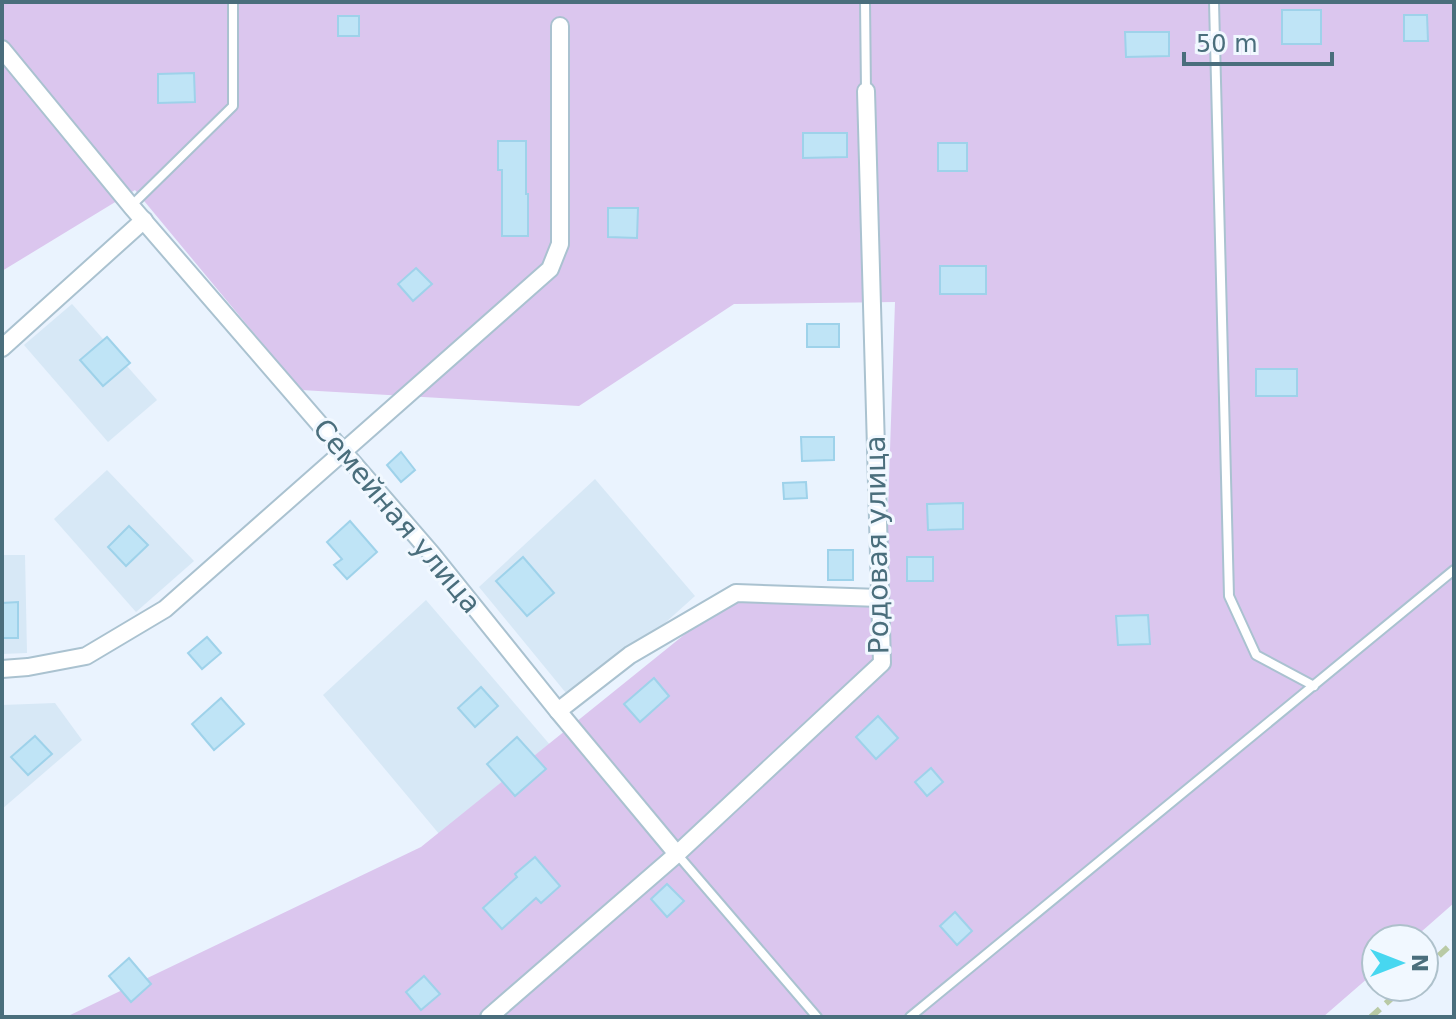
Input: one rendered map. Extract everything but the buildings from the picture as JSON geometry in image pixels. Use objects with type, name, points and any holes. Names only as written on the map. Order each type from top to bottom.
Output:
[{"type":"street","points":[[2,669],[86,656],[165,609],[550,269],[560,244],[560,26]]},
{"type":"street","name":"Семейная улица","points":[[2,49],[131,206],[431,553],[677,854]]},
{"type":"street","name":"Родовая улица","points":[[489,1017],[677,854],[882,663],[866,91]]},
{"type":"street","points":[[2,348],[144,220]]},
{"type":"street","points":[[558,711],[630,655],[736,593],[880,598]]},
{"type":"lane","points":[[131,206],[233,106],[233,2]]},
{"type":"lane","points":[[865,2],[866,91]]},
{"type":"lane","points":[[1214,2],[1229,596],[1256,655],[1314,686]]},
{"type":"lane","points":[[910,1017],[1454,570]]},
{"type":"lane","points":[[677,854],[817,1017]]},
{"type":"shaded area","points":[[2,2],[1454,2],[1454,903],[1431,923],[1360,923],[1360,985],[1323,1017],[66,1017],[421,847],[736,593],[885,598],[895,302],[734,304],[579,406],[301,390],[135,190],[2,271]]},
{"type":"shaded area","points":[[72,304],[157,400],[108,442],[24,345]]},
{"type":"shaded area","points":[[107,470],[194,561],[136,612],[54,519]]},
{"type":"shaded area","points":[[595,479],[695,596],[575,704],[479,587]]},
{"type":"shaded area","points":[[2,555],[25,555],[27,653],[2,654]]},
{"type":"shaded area","points":[[426,600],[569,767],[460,859],[323,695]]},
{"type":"shaded area","points":[[55,703],[82,740],[2,809],[2,705]]},
{"type":"railway","points":[[1440,955],[1454,942]]},
{"type":"railway","points":[[1371,1017],[1386,1003]]}]
